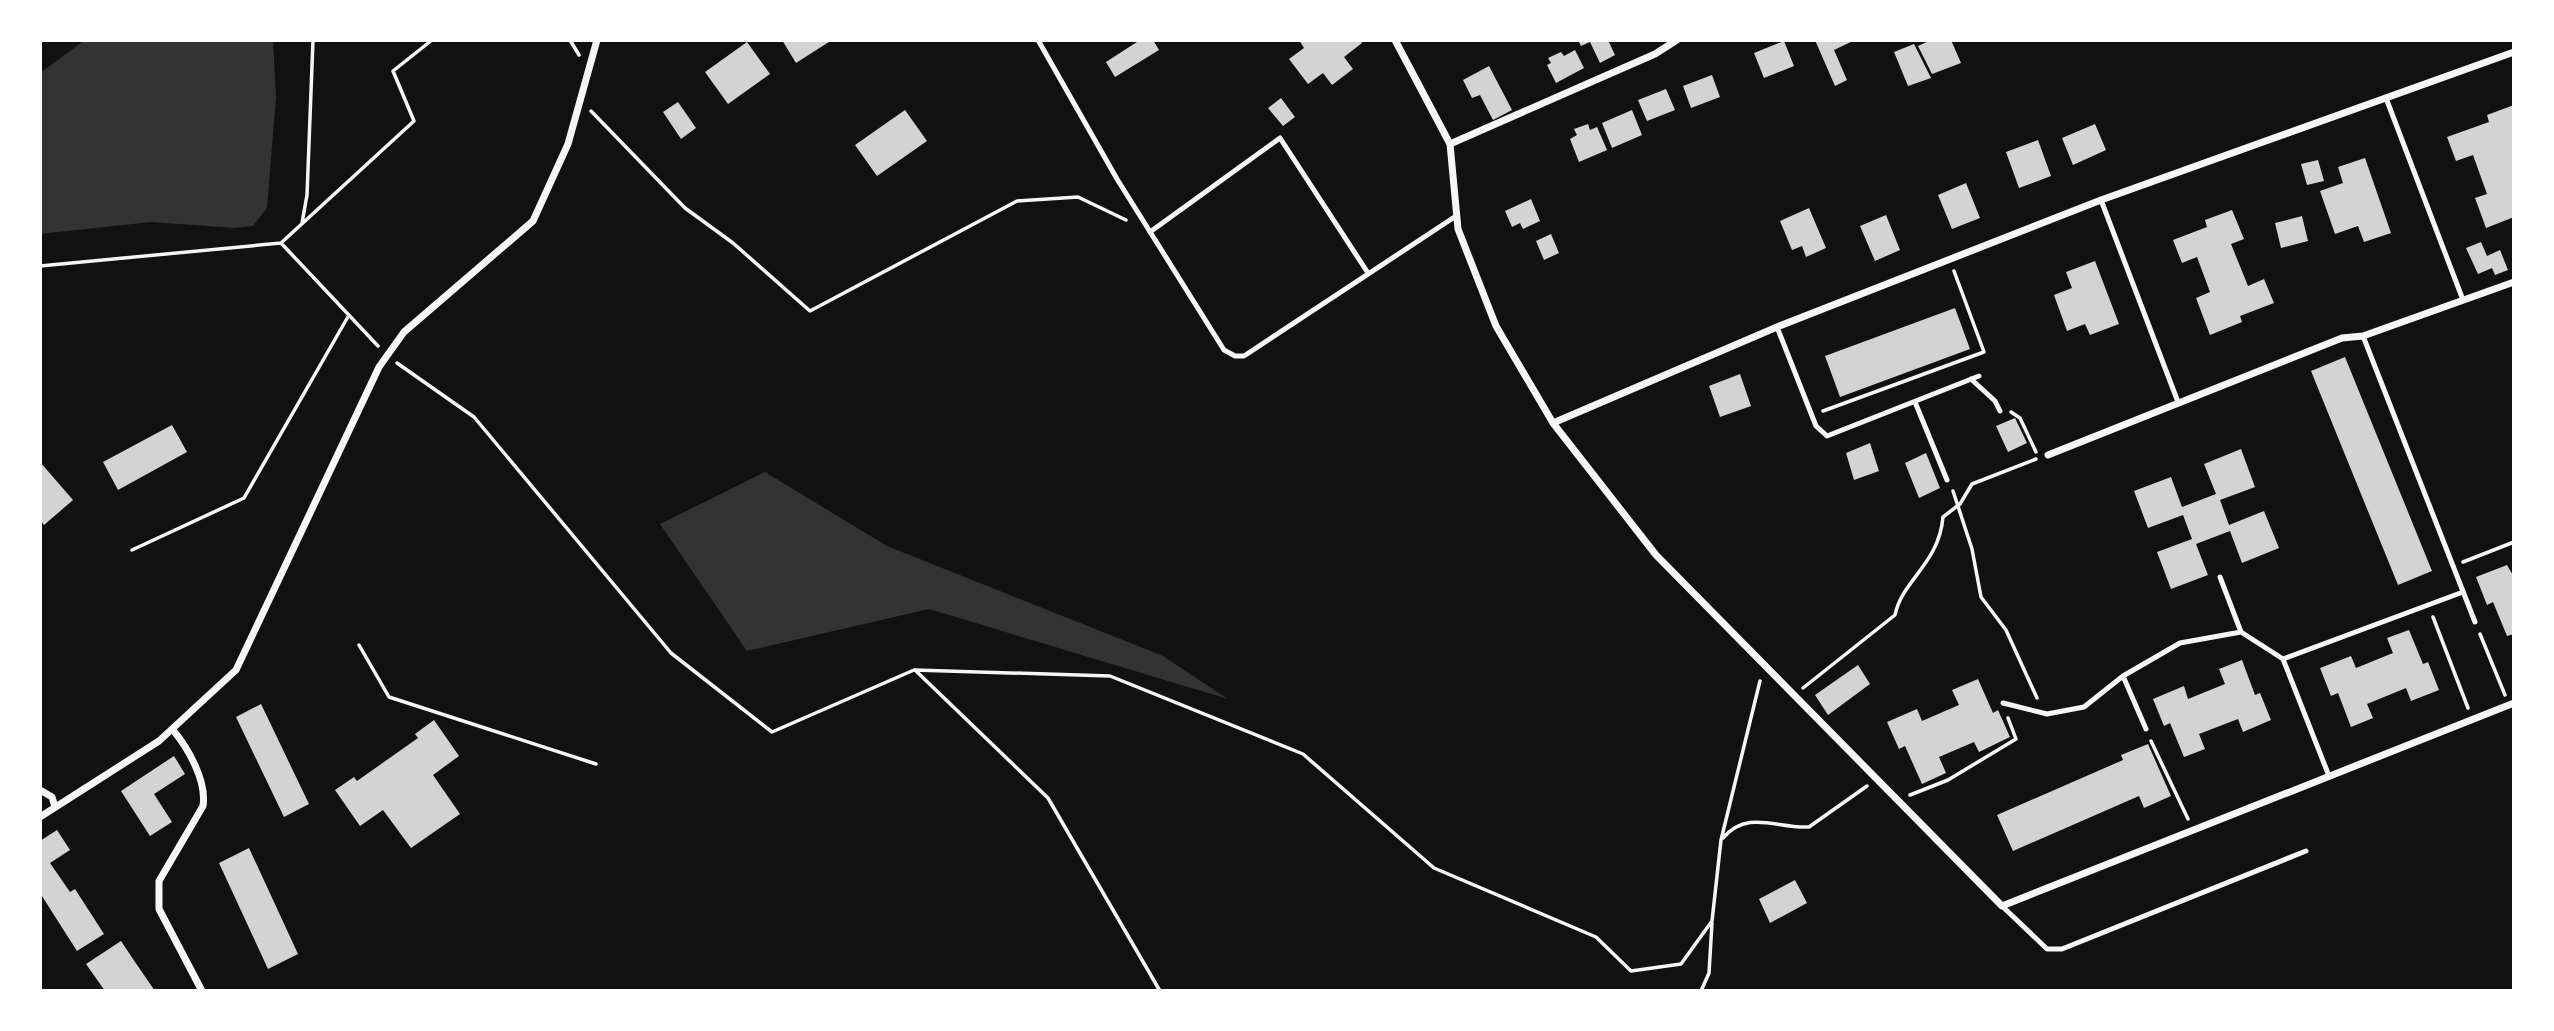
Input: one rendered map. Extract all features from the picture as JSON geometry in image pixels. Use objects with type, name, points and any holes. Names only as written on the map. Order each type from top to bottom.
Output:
[{"type":"street","points":[[40,817],[173,730],[236,670],[387,356],[404,332],[533,221],[568,144],[597,40]]},
{"type":"street","points":[[1395,40],[1450,144],[1458,229],[1496,326],[1553,423],[1656,555],[2002,906],[2511,704]]},
{"type":"street","points":[[1450,144],[1655,54],[1677,40]]},
{"type":"street","points":[[1553,423],[1777,327],[2101,200],[2514,52]]},
{"type":"street","points":[[2048,455],[2342,338],[2363,336],[2514,282]]},
{"type":"street","points":[[173,730],[186,746],[205,795],[203,806],[159,881],[159,909],[202,991]]},
{"type":"street","points":[[40,790],[52,797],[55,807]]},
{"type":"lane","points":[[1038,40],[1150,232],[1224,350],[1235,356],[1244,356],[1457,216]]},
{"type":"lane","points":[[2386,98],[2463,300]]},
{"type":"lane","points":[[1150,232],[1280,138],[1368,272]]},
{"type":"lane","points":[[2101,200],[2178,402]]},
{"type":"lane","points":[[1777,327],[1816,426],[1827,436],[1979,376]]},
{"type":"lane","points":[[2363,336],[2475,622]]},
{"type":"lane","points":[[1971,379],[1995,401],[2000,411]]},
{"type":"lane","points":[[1915,402],[1948,480]]},
{"type":"lane","points":[[2220,577],[2241,632],[2283,659],[2329,776]]},
{"type":"lane","points":[[2283,659],[2463,592]]},
{"type":"lane","points":[[2003,703],[2047,714],[2084,707],[2123,676],[2180,643],[2241,632]]},
{"type":"lane","points":[[2123,676],[2146,729]]},
{"type":"lane","points":[[2002,906],[2047,949],[2062,948],[2306,851]]},
{"type":"path","points":[[301,225],[307,195],[313,40]]},
{"type":"path","points":[[40,266],[281,243],[414,121],[393,71],[432,40]]},
{"type":"path","points":[[581,100],[685,208],[733,243],[810,311],[1017,201],[1078,197],[1150,232]]},
{"type":"path","points":[[281,243],[387,356],[474,417],[671,653],[772,732],[915,670],[1110,676],[1303,754],[1434,868],[1596,937],[1631,971],[1681,964],[1712,921]]},
{"type":"path","points":[[1812,415],[1984,352],[1949,260]]},
{"type":"path","points":[[132,550],[244,498],[349,315]]},
{"type":"path","points":[[1995,401],[2020,418],[2035,451],[2048,455]]},
{"type":"path","points":[[1794,695],[1895,615],[1898,601],[1930,558],[1942,529],[1943,517],[1960,504],[1972,484],[2048,455]]},
{"type":"path","points":[[1948,480],[1960,504],[1972,549],[1980,597],[2006,630],[2029,685],[2047,714]]},
{"type":"path","points":[[2453,566],[2514,542]]},
{"type":"path","points":[[2428,605],[2473,720]]},
{"type":"path","points":[[2475,622],[2511,704]]},
{"type":"path","points":[[359,645],[389,696],[596,764]]},
{"type":"path","points":[[1701,991],[1709,973],[1721,840],[1764,664]]},
{"type":"path","points":[[915,670],[1048,798],[1160,991]]},
{"type":"path","points":[[1898,800],[1948,780],[2016,739],[2003,703]]},
{"type":"path","points":[[2146,729],[2193,830]]},
{"type":"path","points":[[1721,840],[1732,828],[1749,821],[1810,827],[1877,779]]},
{"type":"shaded area","points":[[85,40],[273,40],[276,97],[267,208],[253,226],[235,228],[151,222],[40,234],[40,73]]},
{"type":"shaded area","points":[[765,472],[887,546],[1163,656],[1228,699],[929,609],[747,651],[660,524]]},
{"type":"building","points":[[782,40],[832,40],[796,63]]},
{"type":"building","points":[[1140,40],[1153,40],[1159,50],[1115,77],[1106,62]]},
{"type":"building","points":[[1299,40],[1360,40],[1362,43],[1344,57],[1353,69],[1332,85],[1323,73],[1308,84],[1289,59],[1304,48]]},
{"type":"building","points":[[1578,40],[1608,40],[1615,55],[1600,63],[1590,42],[1581,46]]},
{"type":"building","points":[[1815,40],[1855,40],[1834,50],[1847,80],[1835,86]]},
{"type":"building","points":[[1931,40],[1951,40],[1961,63],[1932,74],[1918,46]]},
{"type":"building","points":[[1784,41],[1794,66],[1764,78],[1754,53]]},
{"type":"building","points":[[747,42],[770,74],[728,104],[705,72]]},
{"type":"building","points":[[1914,44],[1931,78],[1908,86],[1894,52]]},
{"type":"building","points":[[1575,50],[1584,68],[1556,83],[1547,65],[1551,63],[1548,58],[1561,52],[1564,56]]},
{"type":"building","points":[[1489,66],[1512,110],[1493,120],[1480,95],[1472,98],[1463,80]]},
{"type":"building","points":[[1712,75],[1720,97],[1691,108],[1683,86]]},
{"type":"building","points":[[1666,89],[1675,110],[1647,121],[1638,100]]},
{"type":"building","points":[[1281,98],[1295,117],[1283,126],[1268,108]]},
{"type":"building","points":[[678,102],[696,128],[681,139],[663,112]]},
{"type":"building","points":[[2514,105],[2514,217],[2486,228],[2475,198],[2487,194],[2473,155],[2456,161],[2447,137],[2489,122],[2487,115]]},
{"type":"building","points":[[905,110],[927,141],[877,176],[855,145]]},
{"type":"building","points":[[1632,110],[1642,135],[1612,148],[1602,123]]},
{"type":"building","points":[[1588,124],[1590,130],[1597,127],[1607,150],[1579,162],[1570,139],[1577,135],[1574,129]]},
{"type":"building","points":[[2095,124],[2106,150],[2073,165],[2062,138]]},
{"type":"building","points":[[2038,140],[2051,176],[2019,188],[2006,152]]},
{"type":"building","points":[[2365,158],[2391,233],[2364,242],[2358,226],[2335,234],[2320,191],[2343,183],[2338,167]]},
{"type":"building","points":[[2318,160],[2324,181],[2307,185],[2301,164]]},
{"type":"building","points":[[1966,183],[1980,218],[1952,229],[1938,195]]},
{"type":"building","points":[[1531,199],[1540,221],[1523,229],[1520,223],[1512,227],[1505,211]]},
{"type":"building","points":[[1809,208],[1826,248],[1806,257],[1802,246],[1792,250],[1780,221]]},
{"type":"building","points":[[2232,210],[2244,239],[2231,244],[2248,286],[2264,279],[2274,303],[2240,316],[2242,322],[2210,335],[2196,298],[2210,292],[2197,257],[2182,263],[2173,240],[2207,227],[2205,220]]},
{"type":"building","points":[[1886,215],[1900,250],[1875,261],[1860,226]]},
{"type":"building","points":[[2302,216],[2308,241],[2281,248],[2275,223]]},
{"type":"building","points":[[1551,234],[1559,253],[1544,260],[1536,241]]},
{"type":"building","points":[[2481,242],[2487,256],[2500,250],[2508,270],[2495,275],[2492,268],[2478,274],[2466,248]]},
{"type":"building","points":[[2095,261],[2119,324],[2090,335],[2085,324],[2067,331],[2054,295],[2072,288],[2066,272]]},
{"type":"building","points":[[1955,308],[1970,349],[1840,397],[1825,356]]},
{"type":"building","points":[[2345,357],[2432,571],[2398,585],[2311,371]]},
{"type":"building","points":[[1740,374],[1751,406],[1720,417],[1709,386]]},
{"type":"building","points":[[2015,418],[2027,443],[2008,452],[1996,426]]},
{"type":"building","points":[[172,425],[187,452],[118,490],[103,462]]},
{"type":"building","points":[[1870,443],[1879,471],[1854,480],[1846,453]]},
{"type":"building","points":[[2241,449],[2255,487],[2220,500],[2229,525],[2264,511],[2279,548],[2242,563],[2230,531],[2196,544],[2208,575],[2171,589],[2157,552],[2192,539],[2183,515],[2148,528],[2134,491],[2171,477],[2182,507],[2216,494],[2204,464]]},
{"type":"building","points":[[1926,453],[1940,488],[1919,498],[1905,463]]},
{"type":"building","points":[[40,462],[73,500],[44,525],[40,520]]},
{"type":"building","points":[[2507,565],[2514,577],[2514,634],[2507,636],[2493,602],[2487,605],[2476,577]]},
{"type":"building","points":[[2409,630],[2423,664],[2428,662],[2439,690],[2411,701],[2406,688],[2367,704],[2373,718],[2351,727],[2338,693],[2331,696],[2320,668],[2351,656],[2356,668],[2393,653],[2387,638]]},
{"type":"building","points":[[2242,660],[2255,695],[2260,693],[2271,720],[2243,732],[2238,719],[2199,734],[2205,749],[2184,757],[2170,723],[2164,726],[2153,699],[2184,686],[2188,699],[2225,684],[2219,669]]},
{"type":"building","points":[[1858,665],[1870,684],[1828,715],[1815,695]]},
{"type":"building","points":[[1978,679],[1993,713],[1998,710],[2010,737],[1979,752],[1974,742],[1939,757],[1946,773],[1922,784],[1905,746],[1899,749],[1887,722],[1917,709],[1922,721],[1959,705],[1952,690]]},
{"type":"building","points":[[261,704],[309,804],[284,817],[236,717]]},
{"type":"building","points":[[434,720],[459,756],[433,775],[460,814],[411,848],[383,810],[360,826],[335,790],[354,777],[357,781],[418,738],[415,734]]},
{"type":"building","points":[[2148,744],[2171,796],[2144,808],[2139,796],[2013,851],[1997,815],[2123,760],[2121,755]]},
{"type":"building","points":[[174,756],[185,774],[154,794],[172,822],[150,836],[121,791]]},
{"type":"building","points":[[57,830],[70,850],[50,863],[70,892],[75,889],[104,934],[77,951],[40,893],[40,841]]},
{"type":"building","points":[[249,848],[298,954],[268,969],[219,863]]},
{"type":"building","points":[[1795,880],[1807,903],[1770,923],[1759,899]]},
{"type":"building","points":[[121,941],[155,991],[105,991],[86,964]]}]
